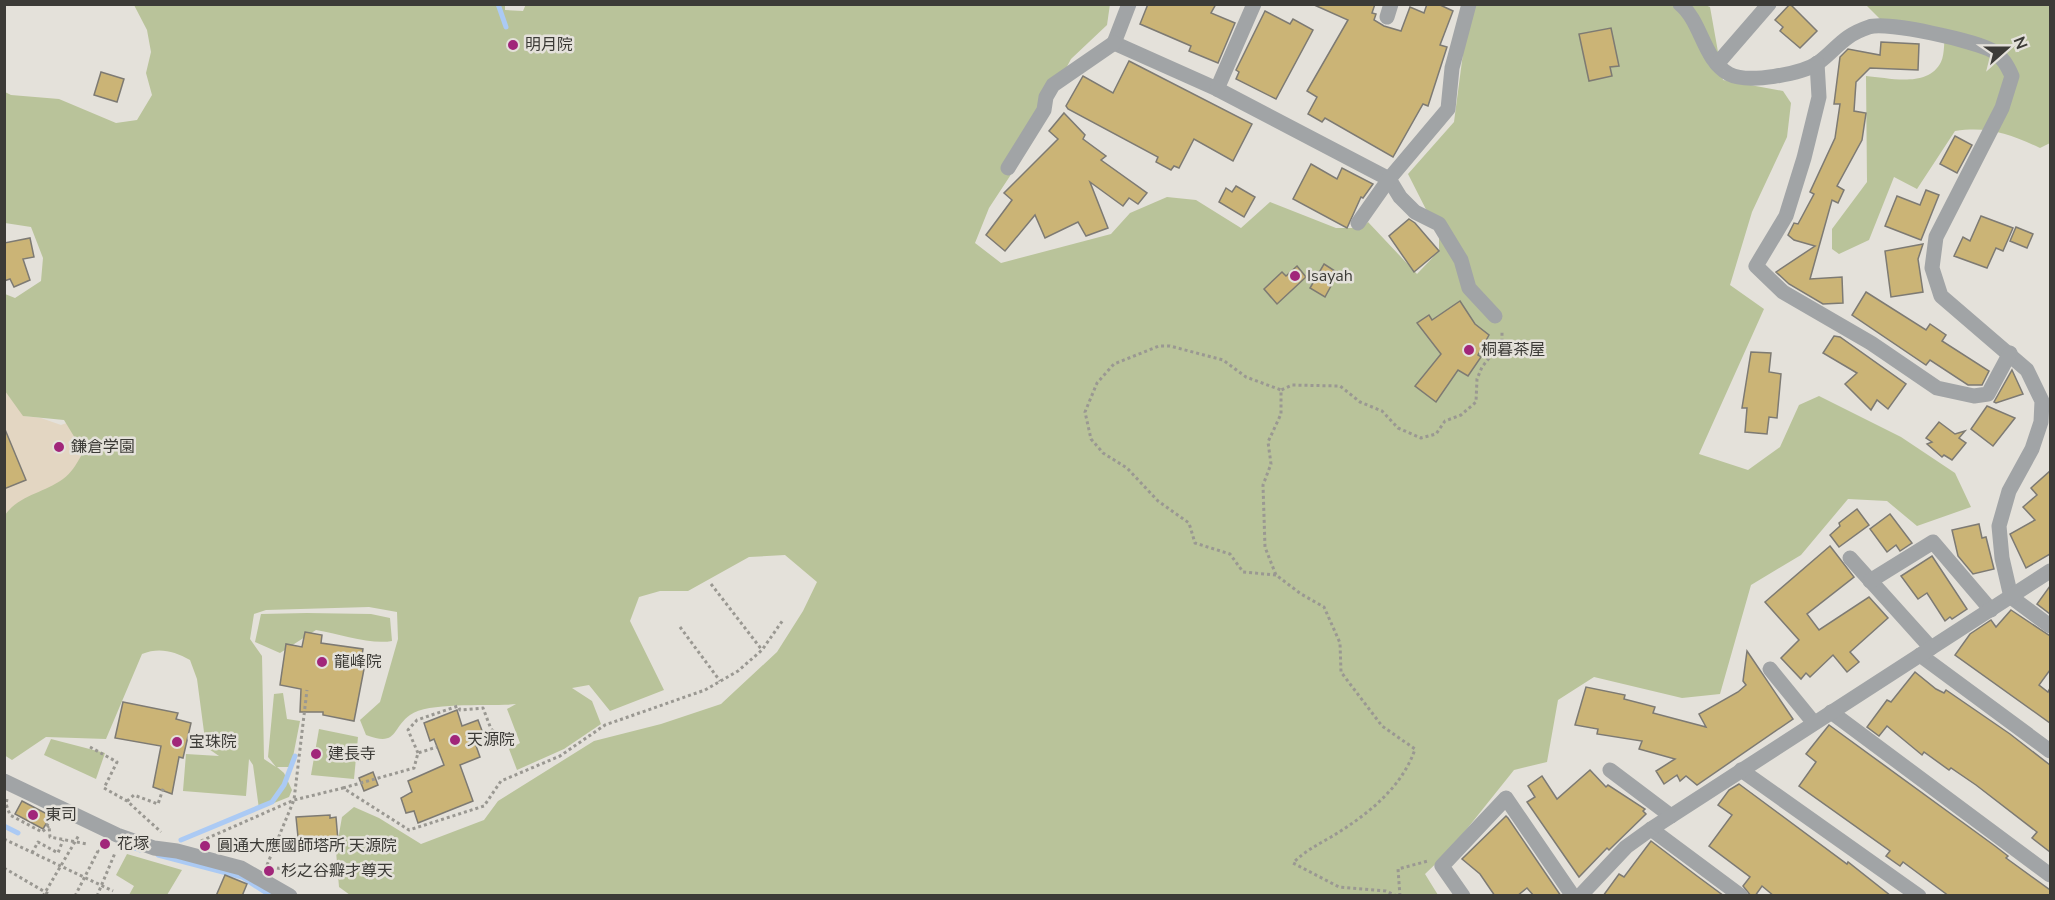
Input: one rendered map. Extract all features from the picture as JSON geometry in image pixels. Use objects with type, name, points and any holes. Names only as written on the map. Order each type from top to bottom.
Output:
[{"type":"street","points":[[1008,168],[1044,110],[1046,97],[1053,85],[1114,43],[1129,4]]},
{"type":"street","points":[[1217,89],[1254,4]]},
{"type":"street","points":[[1358,223],[1389,179],[1448,109],[1455,58],[1469,4]]},
{"type":"street","points":[[1680,4],[1692,19],[1717,64],[1730,75],[1760,78],[1794,72],[1817,63],[1844,38],[1873,26],[1893,26],[1932,33],[1990,50],[2004,59],[2012,76],[2002,108],[1936,237],[1932,268],[1941,296],[2027,370],[2042,401],[2042,422],[2036,440],[2009,491],[1999,526],[2002,558],[2011,597],[2050,626]]},
{"type":"street","points":[[1717,64],[1769,4]]},
{"type":"street","points":[[1114,43],[1217,89],[1389,179],[1400,197],[1415,212],[1439,224],[1461,260],[1469,288],[1495,316]]},
{"type":"street","points":[[1817,63],[1820,97],[1804,158],[1786,216],[1756,266],[1783,292],[1871,343],[1937,388],[1974,396],[1988,394],[2010,353]]},
{"type":"street","points":[[1870,581],[1933,542],[1991,610]]},
{"type":"street","points":[[1850,558],[1926,652],[2050,750]]},
{"type":"street","points":[[1580,896],[1626,847],[1651,829],[2050,571]]},
{"type":"street","points":[[1770,669],[1814,723]]},
{"type":"street","points":[[1831,712],[2050,875]]},
{"type":"street","points":[[1610,770],[1671,816]]},
{"type":"street","points":[[1741,770],[1919,896]]},
{"type":"street","points":[[7,786],[117,835],[154,848],[177,851],[241,868],[290,896]]},
{"type":"street","points":[[1463,896],[1443,866],[1506,798],[1573,896]]},
{"type":"street","points":[[1651,829],[1741,896]]},
{"type":"path","points":[[1276,575],[1243,572],[1230,554],[1195,543],[1189,523],[1158,501],[1127,468],[1095,446],[1087,430],[1085,412],[1092,390],[1110,367],[1159,346],[1180,348],[1232,364],[1246,377],[1281,390],[1293,386],[1340,386],[1360,402],[1382,411],[1398,428],[1420,438],[1432,436],[1445,421],[1461,416],[1476,402],[1478,379],[1482,367],[1499,348],[1504,334],[1495,316]]},
{"type":"path","points":[[1281,390],[1281,414],[1268,442],[1270,464],[1263,485],[1265,547],[1276,575],[1301,594],[1324,607],[1340,642],[1341,672],[1382,726],[1415,749],[1408,769],[1395,789],[1332,836],[1309,848],[1293,863],[1340,887],[1386,891],[1398,896],[1398,869],[1425,860]]},
{"type":"path","points":[[711,584],[762,650]]},
{"type":"path","points":[[343,788],[409,830],[484,806],[501,781],[560,756],[605,725],[696,693],[738,671],[762,650],[783,620]]},
{"type":"path","points":[[680,627],[720,681]]},
{"type":"path","points":[[264,873],[294,800],[308,690]]},
{"type":"path","points":[[193,844],[294,800],[414,768],[418,753],[408,730],[417,720],[458,706],[460,710],[483,708],[491,729],[500,736]]},
{"type":"path","points":[[90,747],[117,762],[104,788],[127,801],[174,844],[177,851]]},
{"type":"path","points":[[418,753],[437,747]]},
{"type":"path","points":[[7,786],[6,804],[10,815],[42,832],[47,825],[50,837],[87,844]]},
{"type":"path","points":[[127,801],[134,795],[158,804],[164,786]]},
{"type":"path","points":[[4,839],[113,891]]},
{"type":"path","points":[[32,853],[38,842],[58,853],[63,840]]},
{"type":"path","points":[[75,896],[100,846]]},
{"type":"path","points":[[97,896],[116,853],[108,849]]},
{"type":"path","points":[[44,894],[70,851]]},
{"type":"path","points":[[4,868],[44,894],[52,896]]},
{"type":"shaded area","name":"鎌倉学園","points":[[4,385],[24,416],[41,418],[61,425],[100,411],[123,469],[4,534]]},
{"type":"green space","points":[[505,4],[505,10],[523,11],[526,4],[1110,4],[1107,25],[1071,59],[1044,110],[1033,141],[989,208],[975,243],[1001,263],[1111,234],[1130,213],[1167,197],[1196,200],[1241,228],[1270,202],[1336,228],[1362,228],[1368,222],[1417,274],[1439,251],[1439,235],[1408,174],[1454,122],[1465,38],[1473,5],[1705,5],[1710,7],[1723,80],[1783,91],[1791,103],[1787,137],[1752,212],[1730,285],[1764,309],[1699,454],[1748,470],[1780,447],[1799,405],[1819,396],[1901,437],[1955,473],[1971,507],[1917,526],[1887,501],[1848,499],[1801,555],[1751,585],[1720,694],[1682,698],[1594,677],[1558,700],[1547,762],[1514,770],[1450,850],[1425,874],[1438,895],[350,895],[339,887],[336,851],[342,817],[354,807],[379,818],[421,844],[484,820],[498,801],[594,741],[661,724],[721,704],[777,652],[803,611],[817,582],[785,555],[749,557],[688,591],[660,591],[639,597],[630,621],[664,690],[610,711],[589,685],[572,688],[592,701],[601,724],[564,749],[517,770],[509,749],[520,743],[507,709],[516,704],[431,708],[410,715],[389,738],[366,735],[360,720],[380,702],[398,639],[397,612],[369,607],[266,610],[254,614],[250,639],[262,656],[264,759],[276,767],[268,757],[274,694],[283,693],[287,719],[300,721],[291,767],[277,767],[284,773],[292,790],[289,797],[259,809],[253,765],[249,759],[246,796],[183,791],[186,754],[219,756],[206,747],[197,679],[190,660],[166,651],[142,654],[106,739],[46,737],[12,760],[4,755],[5,515],[17,503],[63,479],[81,456],[78,443],[64,420],[23,416],[5,391],[5,294],[15,298],[41,281],[43,258],[31,227],[5,223],[5,92],[11,95],[59,99],[116,123],[137,120],[152,95],[146,73],[151,52],[147,30],[134,5],[131,5]]},
{"type":"green space","points":[[1866,5],[2050,5],[2050,143],[2040,148],[1999,132],[1955,131],[1917,189],[1894,177],[1869,240],[1839,254],[1832,249],[1832,229],[1867,182],[1866,76],[1908,79],[1927,75],[1941,62],[1944,50],[1945,29],[1882,21]]},
{"type":"green space","points":[[261,614],[371,614],[390,618],[392,641],[365,640],[316,630],[280,653],[255,642]]},
{"type":"green space","points":[[319,729],[358,737],[354,779],[311,775]]},
{"type":"green space","points":[[51,739],[105,753],[96,779],[44,755]]},
{"type":"green space","points":[[127,854],[182,870],[167,895],[129,895],[134,886],[116,875]]},
{"type":"building","points":[[1148,4],[1216,4],[1211,13],[1235,23],[1218,63],[1189,51],[1191,46],[1140,24]]},
{"type":"building","points":[[1312,4],[1375,4],[1372,13],[1376,14],[1374,20],[1401,31],[1410,7],[1424,13],[1427,4],[1438,4],[1453,11],[1440,45],[1447,47],[1428,106],[1423,104],[1393,157],[1325,118],[1322,122],[1308,114],[1317,97],[1307,91],[1348,20]]},
{"type":"building","points":[[1790,4],[1817,31],[1800,48],[1780,31],[1783,27],[1775,20]]},
{"type":"building","points":[[1265,11],[1290,24],[1293,19],[1313,30],[1276,99],[1236,79],[1239,72],[1236,70]]},
{"type":"building","points":[[1611,28],[1619,66],[1610,67],[1612,76],[1589,81],[1579,34]]},
{"type":"building","points":[[1881,42],[1919,44],[1918,70],[1870,68],[1856,82],[1854,111],[1866,113],[1862,140],[1837,186],[1844,190],[1838,203],[1832,200],[1810,279],[1842,277],[1843,303],[1823,304],[1789,284],[1776,272],[1815,246],[1794,240],[1788,235],[1794,223],[1798,224],[1814,194],[1810,192],[1835,138],[1840,104],[1834,104],[1840,57],[1848,49],[1880,55]]},
{"type":"building","points":[[1129,61],[1252,124],[1233,161],[1194,139],[1179,168],[1174,166],[1171,170],[1156,162],[1158,157],[1068,109],[1066,106],[1083,76],[1113,93]]},
{"type":"building","points":[[101,72],[124,79],[117,102],[94,95]]},
{"type":"building","points":[[1064,113],[1085,135],[1083,139],[1106,156],[1101,160],[1147,193],[1138,204],[1129,198],[1123,206],[1090,182],[1108,228],[1086,236],[1078,222],[1045,238],[1035,215],[1005,251],[986,235],[1012,200],[1004,193],[1058,139],[1049,131]]},
{"type":"building","points":[[1955,136],[1972,145],[1957,173],[1940,164]]},
{"type":"building","points":[[1311,164],[1337,179],[1342,168],[1373,184],[1363,198],[1361,197],[1347,228],[1293,199]]},
{"type":"building","points":[[1236,186],[1255,197],[1244,217],[1219,202],[1226,188],[1232,192]]},
{"type":"building","points":[[1926,190],[1939,195],[1921,240],[1885,226],[1897,196],[1920,205]]},
{"type":"building","points":[[1981,216],[2013,228],[2003,251],[1996,248],[1987,268],[1954,256],[1963,237],[1970,241]]},
{"type":"building","points":[[1409,219],[1439,251],[1414,272],[1389,236]]},
{"type":"building","points":[[2016,227],[2033,234],[2027,248],[2010,241]]},
{"type":"building","points":[[30,238],[34,257],[23,259],[30,280],[14,287],[10,279],[4,281],[4,243]]},
{"type":"building","points":[[1923,244],[1918,259],[1923,292],[1891,297],[1885,251]]},
{"type":"building","points":[[1324,264],[1338,273],[1325,297],[1310,288]]},
{"type":"building","points":[[1297,266],[1306,277],[1277,304],[1264,289],[1282,272],[1286,276]]},
{"type":"building","points":[[1866,292],[1926,330],[1930,324],[1946,335],[1942,341],[1989,371],[1982,385],[1968,385],[1930,360],[1926,365],[1852,315]]},
{"type":"building","points":[[1460,301],[1475,324],[1489,335],[1478,355],[1481,357],[1468,376],[1458,370],[1436,402],[1415,386],[1441,354],[1417,323],[1429,315],[1432,320]]},
{"type":"building","points":[[1834,336],[1840,337],[1906,384],[1888,409],[1877,400],[1871,410],[1845,384],[1857,373],[1823,353]]},
{"type":"building","points":[[1751,352],[1771,353],[1769,372],[1781,374],[1777,418],[1769,417],[1767,434],[1745,432],[1747,408],[1742,408]]},
{"type":"building","points":[[2012,370],[2023,394],[1994,402]]},
{"type":"building","points":[[1987,406],[2015,418],[1993,446],[1971,429]]},
{"type":"building","points":[[1939,422],[1955,434],[1965,431],[1959,438],[1966,443],[1952,460],[1944,455],[1942,457],[1927,444],[1932,442],[1926,438]]},
{"type":"building","points":[[4,427],[26,480],[4,489]]},
{"type":"building","points":[[2050,471],[2050,554],[2026,568],[2010,534],[2035,520],[2023,507],[2037,495],[2031,488]]},
{"type":"building","points":[[1857,509],[1869,525],[1839,547],[1830,535],[1840,526],[1839,523]]},
{"type":"building","points":[[1890,514],[1912,543],[1900,551],[1896,545],[1887,552],[1870,529]]},
{"type":"building","points":[[1979,524],[1982,538],[1986,537],[1994,569],[1973,574],[1958,556],[1952,530]]},
{"type":"building","points":[[1830,546],[1854,577],[1807,614],[1819,630],[1869,597],[1888,618],[1850,652],[1859,662],[1847,672],[1833,655],[1810,677],[1806,673],[1801,679],[1781,658],[1799,640],[1765,602]]},
{"type":"building","points":[[1932,556],[1967,609],[1945,621],[1927,593],[1918,599],[1901,576]]},
{"type":"building","points":[[2050,586],[2050,614],[2037,604]]},
{"type":"building","points":[[2011,610],[2050,636],[2050,670],[2039,685],[2048,692],[2050,688],[2050,723],[1955,655],[1970,634],[1991,620],[1996,627]]},
{"type":"building","name":"龍峰院","points":[[305,632],[322,635],[321,643],[363,649],[360,669],[364,669],[354,721],[323,715],[323,712],[300,712],[301,689],[280,685],[286,644],[302,647]]},
{"type":"building","points":[[1747,651],[1793,719],[1697,785],[1686,776],[1680,781],[1677,775],[1664,784],[1656,771],[1675,759],[1639,749],[1642,741],[1597,734],[1598,729],[1575,725],[1586,687],[1625,695],[1624,699],[1655,707],[1653,713],[1706,727],[1699,714],[1746,685],[1743,681]]},
{"type":"building","points":[[1915,672],[1936,689],[1944,693],[1946,690],[2010,734],[2050,765],[2050,852],[2032,838],[2037,832],[1976,785],[1951,768],[1949,770],[1924,752],[1922,755],[1887,726],[1879,736],[1867,727],[1887,700],[1891,702]]},
{"type":"building","name":"宝珠院","points":[[123,702],[178,713],[176,719],[191,723],[183,758],[179,757],[172,794],[153,787],[161,746],[115,738]]},
{"type":"building","points":[[457,710],[462,726],[478,720],[484,736],[474,740],[480,757],[460,765],[473,801],[418,823],[414,811],[406,813],[401,798],[412,792],[408,781],[444,765],[434,739],[430,741],[424,723]]},
{"type":"building","points":[[1829,725],[2008,856],[2006,858],[2050,890],[2050,896],[1949,896],[1903,862],[1900,866],[1886,856],[1890,851],[1799,786],[1816,762],[1806,754]]},
{"type":"building","points":[[1590,770],[1606,787],[1608,785],[1645,809],[1643,811],[1646,814],[1609,850],[1607,848],[1579,877],[1527,802],[1535,797],[1528,786],[1542,776],[1557,799]]},
{"type":"building","points":[[373,772],[378,785],[364,791],[359,778]]},
{"type":"building","points":[[1739,784],[1847,864],[1848,862],[1891,896],[1774,896],[1762,886],[1755,896],[1751,896],[1743,886],[1750,877],[1709,846],[1732,815],[1718,805],[1729,790]]},
{"type":"building","name":"東司","points":[[22,801],[51,816],[43,829],[15,814]]},
{"type":"building","points":[[330,815],[330,818],[336,817],[338,841],[333,841],[333,845],[299,847],[296,817]]},
{"type":"building","points":[[1506,816],[1561,896],[1534,896],[1527,888],[1517,896],[1495,896],[1480,874],[1462,859]]},
{"type":"building","points":[[1651,841],[1724,896],[1603,896],[1619,874],[1624,877]]},
{"type":"building","points":[[225,875],[247,884],[242,896],[216,896]]},
{"type":"waterway","points":[[498,4],[506,27]]},
{"type":"waterway","points":[[181,840],[272,802],[284,785],[295,756]]},
{"type":"waterway","points":[[4,826],[18,833]]},
{"type":"waterway","points":[[121,843],[140,850]]},
{"type":"waterway","points":[[158,855],[242,877],[271,896]]},
{"type":"place","name":"明月院","points":[[513,45]]},
{"type":"place","name":"Isayah","points":[[1295,276]]},
{"type":"place","name":"桐暮茶屋","points":[[1469,350]]},
{"type":"place","name":"鎌倉学園","points":[[59,447]]},
{"type":"place","name":"龍峰院","points":[[322,662]]},
{"type":"place","name":"天源院","points":[[455,740]]},
{"type":"place","name":"宝珠院","points":[[177,742]]},
{"type":"place","name":"建長寺","points":[[316,754]]},
{"type":"place","name":"東司","points":[[33,815]]},
{"type":"place","name":"花塚","points":[[105,844]]},
{"type":"place","name":"圓通大應國師塔所 天源院","points":[[205,846]]},
{"type":"place","name":"杉之谷瓣才尊天","points":[[269,871]]}]
